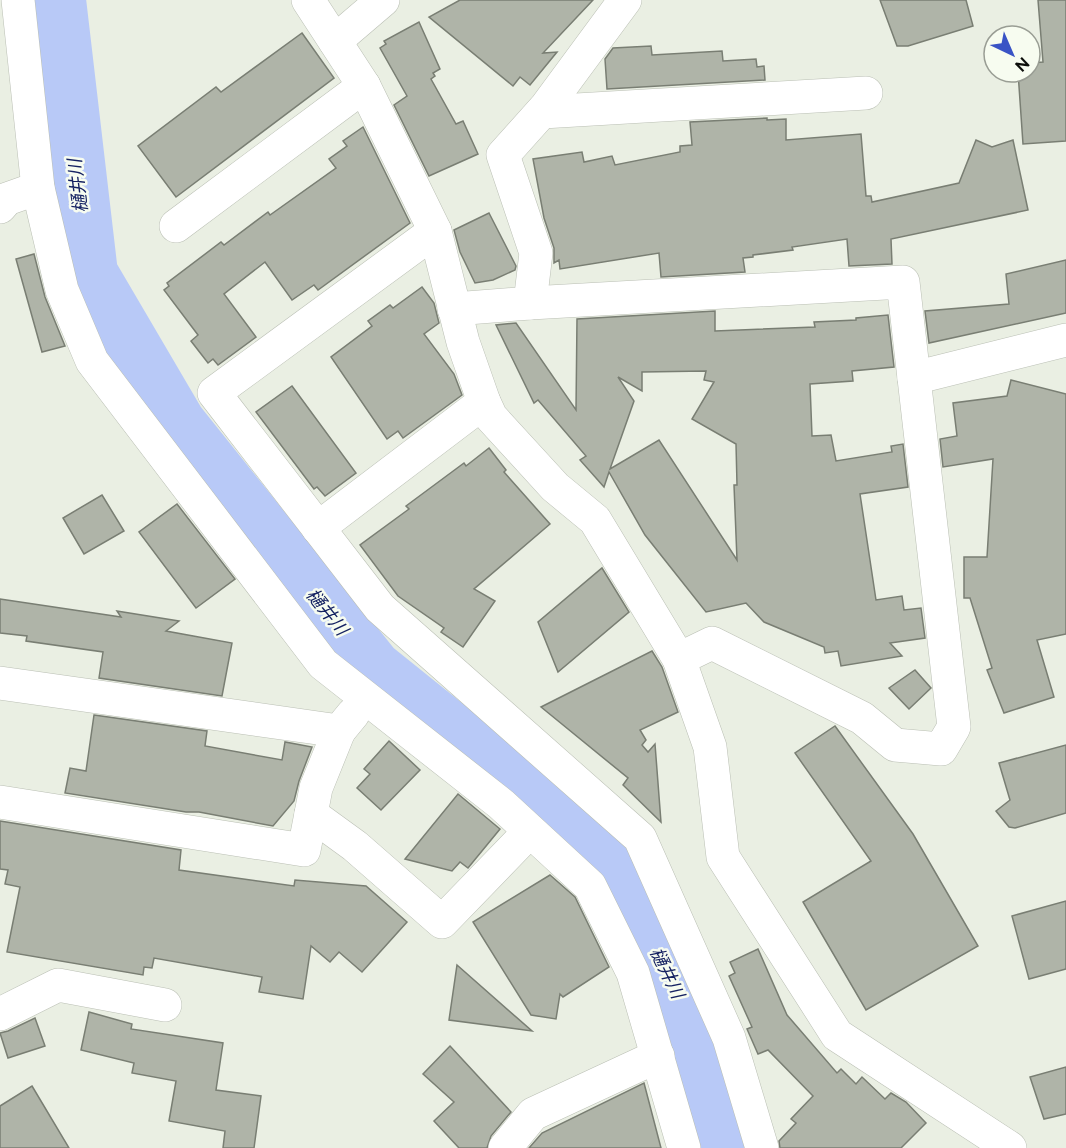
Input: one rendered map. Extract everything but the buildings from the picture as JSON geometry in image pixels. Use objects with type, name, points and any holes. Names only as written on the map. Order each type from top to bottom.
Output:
[{"type":"street","points":[[18,0],[38,188],[62,290],[92,361],[323,664],[501,804],[590,886],[633,973],[684,1148]]},
{"type":"street","points":[[308,0],[364,86],[435,231],[454,309],[491,417],[555,487],[595,520],[679,658],[710,747],[723,857],[837,1035],[1010,1148]]},
{"type":"street","points":[[335,41],[383,0]]},
{"type":"street","points":[[530,303],[536,253],[502,155],[542,112],[625,0]]},
{"type":"street","points":[[176,226],[364,86]]},
{"type":"street","points":[[542,112],[866,93]]},
{"type":"street","points":[[0,207],[7,199],[38,188]]},
{"type":"street","points":[[435,231],[214,393],[380,608],[640,838],[729,1038],[762,1148]]},
{"type":"street","points":[[454,309],[903,282],[954,727],[941,749],[895,745],[862,718],[712,643],[679,658]]},
{"type":"street","points":[[914,378],[1066,340]]},
{"type":"street","points":[[318,528],[484,402]]},
{"type":"street","points":[[0,683],[339,731]]},
{"type":"street","points":[[0,802],[304,849],[316,788],[339,731],[367,698]]},
{"type":"street","points":[[311,814],[356,846],[442,922],[530,831]]},
{"type":"street","points":[[0,1014],[58,985],[165,1005]]},
{"type":"street","points":[[505,1148],[533,1114],[658,1056]]},
{"type":"waterway","name":"樋井川","points":[[56,0],[88,274],[176,424],[372,669],[613,863],[681,1003],[732,1148]]}]
